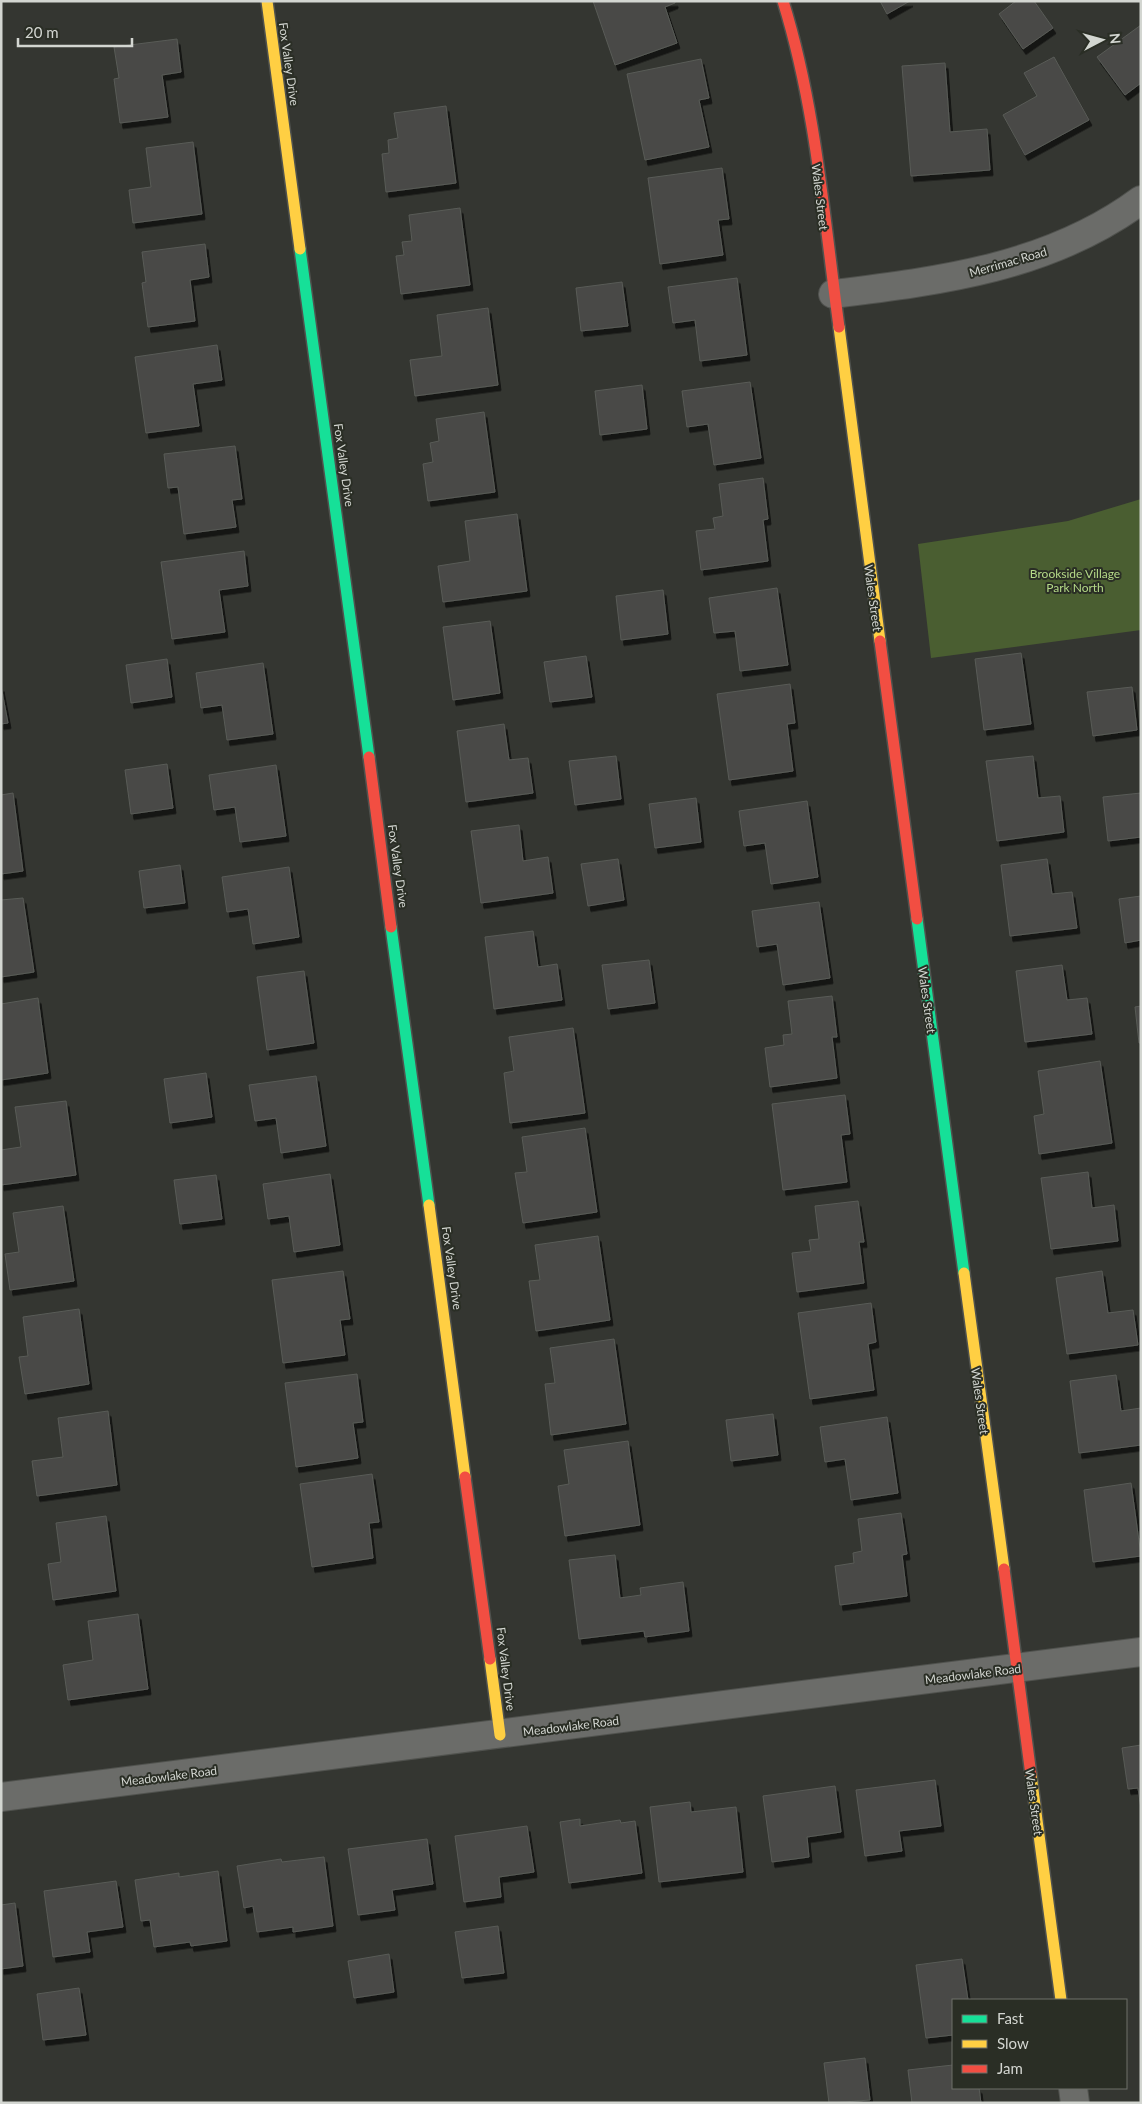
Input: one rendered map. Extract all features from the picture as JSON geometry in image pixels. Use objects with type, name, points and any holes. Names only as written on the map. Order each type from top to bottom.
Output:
[{"type":"street","name":"Fox Valley Drive","points":[[267,1],[500,1735]]},
{"type":"street","name":"Wales Street","points":[[783,1],[796,43],[808,105],[1061,1999]]},
{"type":"street","name":"Merrimac Road","points":[[833,294],[921,283],[986,271],[1060,246],[1091,231],[1141,200]]},
{"type":"street","name":"Meadowlake Road","points":[[1,1797],[1141,1652]]},
{"type":"street","points":[[1073,2089],[1075,2103]]},
{"type":"green space","name":"Brookside Village Park North","points":[[1141,499],[1141,630],[931,658],[918,544],[1068,521]]},
{"type":"building","points":[[593,1],[675,1],[675,3],[665,7],[677,43],[615,65]]},
{"type":"building","points":[[880,1],[910,1],[887,14]]},
{"type":"building","points":[[1016,1],[1034,1],[1053,28],[1023,49],[999,14]]},
{"type":"building","points":[[1141,25],[1141,83],[1125,95],[1097,57]]},
{"type":"building","points":[[177,39],[181,72],[162,75],[168,117],[120,123],[114,79],[119,78],[114,47]]},
{"type":"building","points":[[1054,57],[1089,120],[1025,155],[1003,115],[1037,96],[1024,73]]},
{"type":"building","points":[[701,59],[709,98],[699,100],[709,147],[645,160],[627,74]]},
{"type":"building","points":[[945,63],[950,132],[987,129],[990,170],[911,176],[902,66]]},
{"type":"building","points":[[446,106],[456,183],[386,192],[382,154],[389,153],[388,140],[398,138],[394,113]]},
{"type":"building","points":[[193,142],[202,214],[133,223],[129,190],[151,187],[146,148]]},
{"type":"building","points":[[722,168],[729,219],[718,220],[723,255],[660,264],[648,178]]},
{"type":"building","points":[[460,208],[470,285],[401,294],[396,256],[404,255],[402,242],[412,241],[409,215]]},
{"type":"building","points":[[205,244],[209,277],[190,280],[195,321],[148,327],[142,283],[146,282],[142,252]]},
{"type":"building","points":[[737,278],[747,355],[700,361],[695,320],[673,323],[668,287]]},
{"type":"building","points":[[622,282],[628,326],[581,331],[576,288]]},
{"type":"building","points":[[488,308],[498,385],[415,396],[410,360],[442,356],[437,315]]},
{"type":"building","points":[[217,345],[222,380],[193,384],[199,426],[146,433],[135,357]]},
{"type":"building","points":[[750,382],[761,458],[714,465],[708,424],[687,427],[682,391]]},
{"type":"building","points":[[642,385],[647,429],[600,435],[595,391]]},
{"type":"building","points":[[484,412],[495,492],[428,501],[423,464],[433,462],[430,443],[439,441],[436,419]]},
{"type":"building","points":[[235,446],[242,499],[232,500],[236,527],[184,534],[178,487],[168,488],[164,454]]},
{"type":"building","points":[[763,478],[768,519],[763,520],[768,561],[701,570],[696,531],[715,529],[713,518],[723,516],[719,484]]},
{"type":"building","points":[[517,514],[527,591],[443,602],[438,566],[470,561],[465,521]]},
{"type":"building","points":[[244,551],[248,586],[219,590],[225,632],[172,639],[161,562]]},
{"type":"building","points":[[777,588],[788,665],[740,671],[735,631],[714,633],[709,598]]},
{"type":"building","points":[[663,590],[668,634],[621,640],[616,596]]},
{"type":"building","points":[[490,621],[500,693],[453,700],[443,627]]},
{"type":"building","points":[[1021,653],[1031,724],[984,730],[975,659]]},
{"type":"building","points":[[586,656],[592,697],[550,702],[544,662]]},
{"type":"building","points":[[167,659],[172,697],[131,703],[126,665]]},
{"type":"building","points":[[263,663],[273,734],[227,740],[222,705],[201,708],[196,673]]},
{"type":"building","points":[[790,684],[795,723],[787,724],[793,771],[729,780],[717,694]]},
{"type":"building","points":[[1,686],[8,723],[1,724]]},
{"type":"building","points":[[1132,687],[1137,730],[1093,736],[1087,692]]},
{"type":"building","points":[[504,724],[509,760],[528,758],[533,793],[466,802],[457,731]]},
{"type":"building","points":[[616,756],[621,799],[575,805],[569,761]]},
{"type":"building","points":[[1033,756],[1038,798],[1060,796],[1064,832],[997,841],[986,761]]},
{"type":"building","points":[[167,764],[173,808],[131,814],[125,770]]},
{"type":"building","points":[[276,765],[286,836],[240,842],[235,807],[214,810],[209,775]]},
{"type":"building","points":[[13,793],[23,871],[1,874],[1,795]]},
{"type":"building","points":[[1141,793],[1141,837],[1108,841],[1103,797]]},
{"type":"building","points":[[696,798],[701,842],[655,848],[649,804]]},
{"type":"building","points":[[807,801],[818,877],[771,884],[765,843],[744,846],[739,811]]},
{"type":"building","points":[[519,825],[523,861],[548,857],[553,893],[481,903],[471,831]]},
{"type":"building","points":[[618,859],[624,900],[588,906],[581,864]]},
{"type":"building","points":[[1047,859],[1052,894],[1072,892],[1077,928],[1010,936],[1001,865]]},
{"type":"building","points":[[180,865],[185,903],[144,908],[139,871]]},
{"type":"building","points":[[289,867],[299,937],[253,944],[248,909],[227,912],[222,877]]},
{"type":"building","points":[[1141,896],[1141,940],[1125,943],[1119,899]]},
{"type":"building","points":[[23,898],[34,972],[1,977],[1,900]]},
{"type":"building","points":[[819,902],[830,978],[783,985],[777,944],[757,947],[752,911]]},
{"type":"building","points":[[533,931],[538,967],[557,964],[562,1000],[494,1009],[485,937]]},
{"type":"building","points":[[649,960],[655,1003],[608,1009],[602,965]]},
{"type":"building","points":[[1062,965],[1067,1000],[1087,998],[1092,1034],[1025,1042],[1016,971]]},
{"type":"building","points":[[304,971],[314,1043],[267,1050],[257,977]]},
{"type":"building","points":[[832,996],[837,1037],[832,1037],[837,1078],[770,1087],[765,1048],[784,1045],[783,1035],[792,1034],[788,1001]]},
{"type":"building","points":[[38,998],[48,1073],[1,1080],[1,1004]]},
{"type":"building","points":[[1141,1006],[1141,1043],[1139,1043],[1135,1007]]},
{"type":"building","points":[[573,1028],[585,1113],[510,1123],[504,1073],[514,1071],[509,1037]]},
{"type":"building","points":[[1100,1061],[1112,1143],[1039,1154],[1034,1116],[1044,1114],[1038,1071]]},
{"type":"building","points":[[206,1073],[212,1117],[170,1123],[164,1079]]},
{"type":"building","points":[[316,1076],[326,1146],[281,1153],[276,1118],[255,1121],[249,1085]]},
{"type":"building","points":[[845,1095],[850,1134],[841,1135],[847,1182],[783,1190],[772,1104]]},
{"type":"building","points":[[66,1101],[76,1175],[1,1185],[1,1150],[21,1147],[15,1107]]},
{"type":"building","points":[[585,1128],[597,1212],[523,1223],[515,1173],[527,1172],[522,1137]]},
{"type":"building","points":[[1088,1172],[1092,1208],[1114,1205],[1118,1241],[1051,1249],[1041,1178]]},
{"type":"building","points":[[330,1174],[340,1245],[294,1252],[289,1216],[268,1219],[263,1184]]},
{"type":"building","points":[[216,1175],[222,1219],[180,1224],[174,1180]]},
{"type":"building","points":[[858,1201],[864,1242],[859,1242],[864,1283],[797,1292],[792,1253],[811,1251],[809,1240],[819,1239],[815,1206]]},
{"type":"building","points":[[63,1206],[74,1281],[10,1290],[5,1254],[19,1252],[13,1213]]},
{"type":"building","points":[[598,1236],[610,1320],[536,1331],[529,1281],[540,1280],[535,1245]]},
{"type":"building","points":[[343,1271],[350,1319],[340,1320],[345,1355],[283,1363],[272,1280]]},
{"type":"building","points":[[1102,1271],[1108,1313],[1133,1310],[1138,1345],[1067,1354],[1056,1278]]},
{"type":"building","points":[[871,1303],[876,1342],[868,1344],[874,1390],[810,1399],[798,1313]]},
{"type":"building","points":[[79,1309],[89,1384],[25,1394],[19,1357],[28,1356],[23,1317]]},
{"type":"building","points":[[614,1339],[626,1424],[551,1435],[545,1384],[555,1383],[550,1348]]},
{"type":"building","points":[[357,1374],[363,1422],[353,1423],[358,1458],[296,1467],[285,1383]]},
{"type":"building","points":[[1116,1375],[1121,1411],[1141,1408],[1141,1445],[1079,1453],[1070,1381]]},
{"type":"building","points":[[108,1411],[117,1485],[37,1496],[32,1461],[63,1457],[58,1418]]},
{"type":"building","points":[[773,1414],[778,1455],[731,1461],[726,1420]]},
{"type":"building","points":[[887,1417],[898,1493],[851,1500],[845,1459],[825,1462],[820,1427]]},
{"type":"building","points":[[628,1441],[640,1525],[565,1536],[558,1486],[569,1484],[564,1450]]},
{"type":"building","points":[[372,1474],[379,1522],[369,1523],[373,1558],[312,1567],[300,1484]]},
{"type":"building","points":[[1131,1483],[1141,1556],[1093,1562],[1084,1490]]},
{"type":"building","points":[[901,1513],[907,1554],[902,1555],[907,1596],[840,1605],[835,1566],[854,1563],[853,1553],[862,1551],[858,1519]]},
{"type":"building","points":[[106,1516],[116,1591],[53,1600],[48,1564],[61,1562],[56,1523]]},
{"type":"building","points":[[615,1555],[620,1598],[641,1595],[640,1588],[683,1582],[689,1631],[645,1637],[644,1631],[579,1639],[569,1560]]},
{"type":"building","points":[[138,1614],[148,1689],[68,1700],[63,1665],[93,1660],[88,1621]]},
{"type":"building","points":[[1141,1745],[1141,1809],[1138,1788],[1128,1789],[1122,1748]]},
{"type":"building","points":[[935,1780],[941,1826],[899,1831],[902,1851],[865,1856],[856,1790]]},
{"type":"building","points":[[835,1786],[841,1832],[807,1837],[809,1857],[772,1862],[763,1796]]},
{"type":"building","points":[[690,1802],[691,1812],[736,1807],[743,1872],[659,1882],[650,1807]]},
{"type":"building","points":[[580,1819],[580,1826],[620,1820],[621,1823],[635,1821],[642,1873],[569,1883],[560,1822]]},
{"type":"building","points":[[527,1826],[534,1872],[499,1877],[501,1897],[464,1902],[455,1836]]},
{"type":"building","points":[[427,1839],[433,1884],[392,1890],[395,1910],[358,1915],[348,1849]]},
{"type":"building","points":[[324,1857],[333,1926],[293,1932],[293,1927],[257,1932],[253,1906],[244,1908],[237,1866],[281,1859],[282,1862]]},
{"type":"building","points":[[218,1871],[227,1941],[191,1946],[190,1942],[154,1947],[150,1920],[141,1921],[135,1880],[179,1873],[179,1877]]},
{"type":"building","points":[[116,1881],[123,1927],[87,1932],[90,1952],[53,1957],[44,1891]]},
{"type":"building","points":[[15,1903],[23,1966],[1,1969],[1,1905]]},
{"type":"building","points":[[498,1926],[504,1973],[462,1978],[455,1932]]},
{"type":"building","points":[[389,1954],[394,1992],[354,1998],[348,1961]]},
{"type":"building","points":[[962,1959],[968,1999],[952,1999],[952,2035],[926,2038],[916,1965]]},
{"type":"building","points":[[79,1988],[86,2035],[43,2040],[37,1994]]},
{"type":"building","points":[[865,2058],[870,2100],[829,2103],[824,2063]]},
{"type":"building","points":[[952,2065],[952,2089],[979,2089],[981,2103],[912,2103],[908,2070]]},
{"type":"traffic: fast","points":[[300,249],[369,757]]},
{"type":"traffic: fast","points":[[917,919],[964,1273]]},
{"type":"traffic: fast","points":[[391,927],[429,1205]]},
{"type":"traffic: slow","points":[[267,1],[300,249]]},
{"type":"traffic: slow","points":[[839,327],[880,641]]},
{"type":"traffic: slow","points":[[429,1205],[465,1477]]},
{"type":"traffic: slow","points":[[964,1273],[1004,1569]]},
{"type":"traffic: slow","points":[[490,1659],[500,1735]]},
{"type":"traffic: slow","points":[[1031,1775],[1061,1999]]},
{"type":"traffic: jam","points":[[783,1],[804,81],[818,163],[839,327]]},
{"type":"traffic: jam","points":[[880,641],[917,919]]},
{"type":"traffic: jam","points":[[369,757],[391,927]]},
{"type":"traffic: jam","points":[[465,1477],[490,1659]]},
{"type":"traffic: jam","points":[[1004,1569],[1031,1775]]}]
